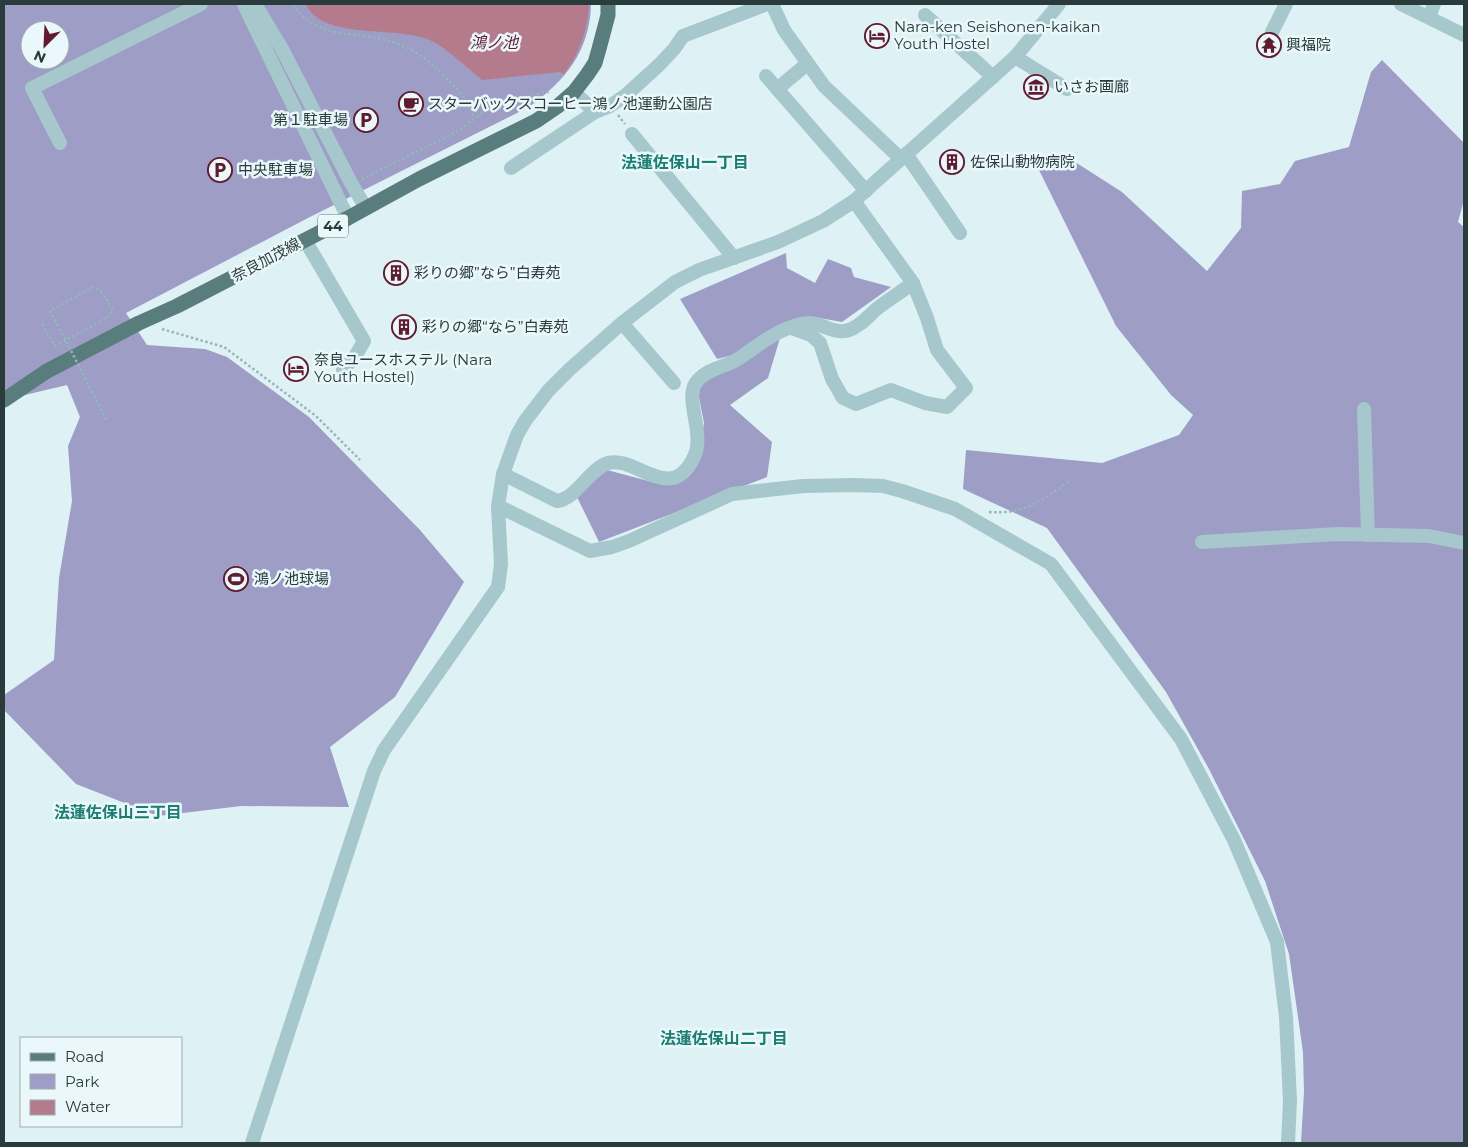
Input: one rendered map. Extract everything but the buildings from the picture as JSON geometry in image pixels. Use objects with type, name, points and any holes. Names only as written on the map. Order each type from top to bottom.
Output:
[{"type":"main road","name":"奈良加茂線","points":[[4,400],[47,371],[348,218],[419,179],[536,121],[574,92],[595,62],[604,34],[608,4]]},
{"type":"street","points":[[60,143],[32,88],[202,4]]},
{"type":"street","points":[[244,4],[348,218]]},
{"type":"street","points":[[255,4],[282,49],[351,183],[366,208]]},
{"type":"street","points":[[511,168],[595,112],[610,106],[626,95],[659,65],[683,36],[767,4]]},
{"type":"street","points":[[772,4],[784,30],[824,86],[904,156],[960,233]]},
{"type":"street","points":[[252,1143],[377,764],[384,750],[498,587],[502,564],[498,506],[503,474],[517,435],[536,406],[570,369],[675,282],[699,270],[778,242],[823,222],[854,201],[1015,57],[1059,4]]},
{"type":"street","points":[[1272,32],[1286,4]]},
{"type":"street","points":[[1401,4],[1464,35]]},
{"type":"street","points":[[1428,17],[1434,4]]},
{"type":"street","points":[[925,15],[993,77]]},
{"type":"street","points":[[1015,57],[1067,89]]},
{"type":"street","points":[[777,88],[808,64]]},
{"type":"street","points":[[766,76],[866,190]]},
{"type":"street","points":[[574,92],[595,112]]},
{"type":"street","points":[[632,134],[734,258]]},
{"type":"street","points":[[791,328],[811,335],[820,344],[832,378],[843,398],[856,404],[891,390],[924,402],[947,407],[966,388],[937,350],[913,283],[854,201]]},
{"type":"street","points":[[305,240],[364,341],[356,355],[343,370]]},
{"type":"street","points":[[503,474],[557,501],[562,501],[590,474],[610,462],[617,462],[657,477],[674,477],[688,468],[696,453],[698,436],[692,391],[697,380],[708,371],[737,360],[778,333],[791,328],[810,323],[832,331],[850,330],[913,283]]},
{"type":"street","points":[[622,324],[674,383]]},
{"type":"street","points":[[1364,409],[1368,535]]},
{"type":"street","points":[[498,506],[590,551],[598,551],[629,541],[732,494],[803,486],[883,486],[955,510],[1051,564],[1181,739],[1234,840],[1277,942],[1286,1016],[1290,1101],[1288,1143]]},
{"type":"street","points":[[1202,542],[1338,534],[1429,536],[1464,543]]},
{"type":"path","points":[[294,4],[296,10],[313,24],[330,32],[383,39],[410,48],[423,56],[460,92],[470,106],[474,118]]},
{"type":"path","points":[[361,179],[460,130],[482,114],[544,92],[554,92]]},
{"type":"path","points":[[610,106],[632,134]]},
{"type":"path","points":[[42,324],[55,346],[64,342],[72,337],[107,318],[113,310],[101,291],[92,287],[50,310],[62,333],[66,342],[71,350],[107,421]]},
{"type":"path","points":[[139,323],[224,347],[316,416],[360,460]]},
{"type":"path","points":[[985,512],[1005,514],[1036,505],[1071,480]]},
{"type":"green space","points":[[4,4],[591,4],[590,21],[586,36],[573,63],[554,87],[529,107],[306,219],[126,313],[147,345],[205,349],[227,357],[309,417],[420,530],[464,582],[395,697],[330,747],[349,807],[241,806],[158,816],[76,784],[4,710],[4,695],[54,660],[59,578],[72,501],[68,446],[80,417],[67,385],[4,400]]},
{"type":"green space","points":[[1382,60],[1464,143],[1464,200],[1458,222],[1464,227],[1464,1143],[1301,1143],[1304,1092],[1303,1052],[1289,954],[1265,881],[1209,769],[1166,692],[1047,528],[963,489],[966,450],[1102,463],[1179,435],[1193,415],[1171,395],[1116,326],[1039,170],[1061,153],[1122,192],[1207,271],[1241,228],[1242,191],[1280,184],[1295,161],[1349,147],[1371,72]]},
{"type":"green space","points":[[786,253],[787,268],[815,283],[828,259],[851,268],[854,277],[891,287],[842,322],[814,317],[737,354],[717,359],[680,299]]},
{"type":"green space","points":[[780,338],[768,378],[730,405],[772,442],[767,477],[599,542],[576,495],[607,470],[656,483],[696,467],[704,423],[698,392],[700,384]]},
{"type":"water","name":"鴻ノ池","points":[[306,4],[589,4],[587,23],[582,41],[564,74],[560,72],[482,80],[453,55],[434,42],[420,37],[345,28],[328,23],[315,16]]},
{"type":"place","name":"Nara-ken Seishonen-kaikan Youth Hostel","points":[[877,36]]},
{"type":"place","name":"興福院","points":[[1269,45]]},
{"type":"place","name":"いさお画廊","points":[[1036,87]]},
{"type":"place","name":"スターバックスコーヒー鴻ノ池運動公園店","points":[[411,104]]},
{"type":"place","name":"第１駐車場","points":[[366,120]]},
{"type":"place","name":"佐保山動物病院","points":[[952,162]]},
{"type":"place","name":"中央駐車場","points":[[220,170]]},
{"type":"place","name":"彩りの郷”なら”白寿苑","points":[[396,273]]},
{"type":"place","name":"彩りの郷“なら”白寿苑","points":[[404,327]]},
{"type":"place","name":"奈良ユースホステル (Nara Youth Hostel)","points":[[296,369]]},
{"type":"place","name":"鴻ノ池球場","points":[[236,579]]},
{"type":"district","name":"法蓮佐保山一丁目","points":[[685,162]]},
{"type":"district","name":"法蓮佐保山三丁目","points":[[118,812]]},
{"type":"district","name":"法蓮佐保山二丁目","points":[[724,1038]]}]
